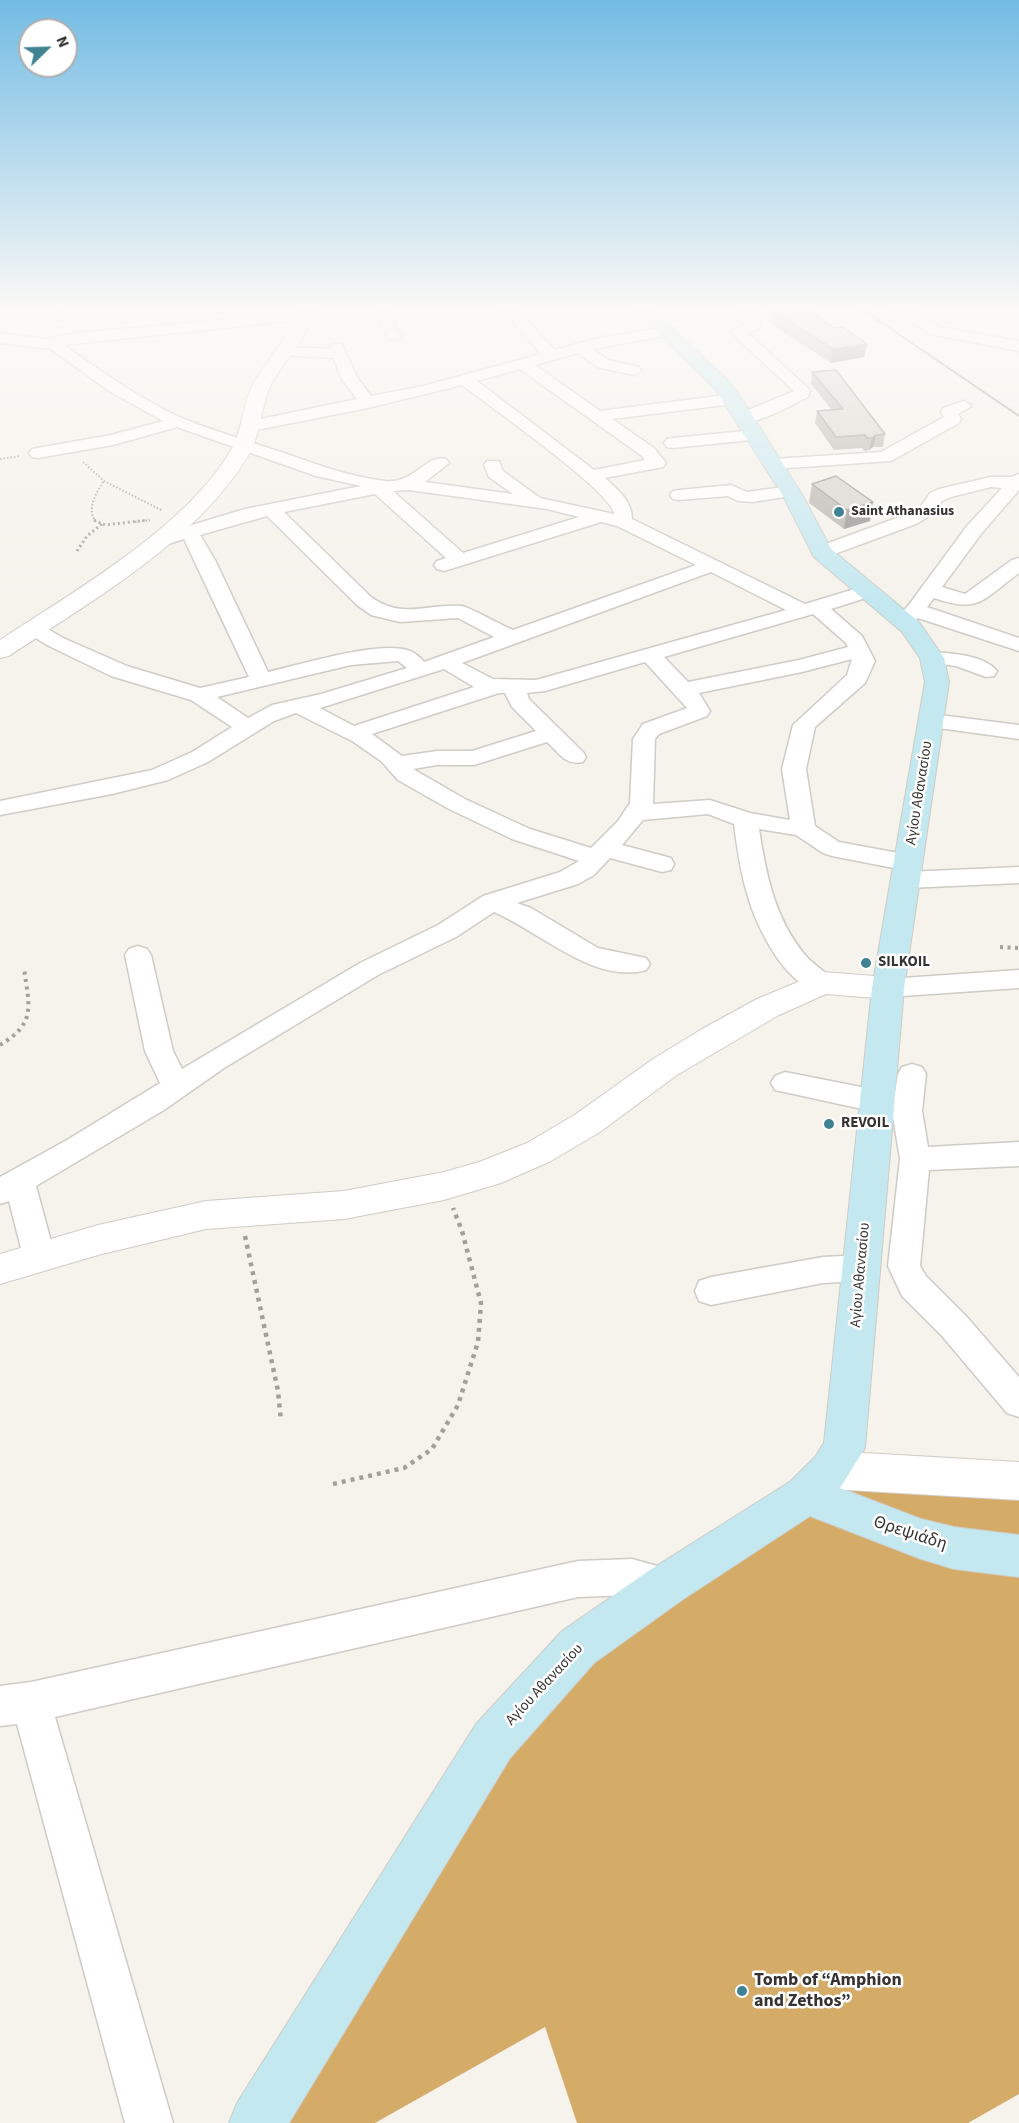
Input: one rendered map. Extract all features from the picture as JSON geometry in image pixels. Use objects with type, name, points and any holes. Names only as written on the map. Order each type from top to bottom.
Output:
[{"type":"main road","name":"Αγίου Αθανασίου","points":[[257,2123],[493,1741],[578,1647],[818,1483],[844,1448],[888,988],[937,682],[932,658],[910,615],[868,591],[822,552],[790,491],[736,407]]},
{"type":"main road","name":"Θρεψιάδη","points":[[818,1483],[881,1525],[954,1548],[1019,1556]]},
{"type":"street","points":[[150,407],[178,422],[243,446],[322,472],[382,487],[452,563],[600,516]]},
{"type":"street","points":[[0,651],[159,541],[181,522],[230,466],[243,446],[251,426],[255,407]]},
{"type":"street","points":[[251,426],[347,407]]},
{"type":"street","points":[[502,407],[542,436],[619,500],[625,513],[623,522]]},
{"type":"street","points":[[584,407],[652,456],[657,463],[590,476]]},
{"type":"street","points":[[673,442],[774,407]]},
{"type":"street","points":[[773,464],[885,457],[953,419],[949,412],[961,407]]},
{"type":"street","points":[[597,416],[744,417]]},
{"type":"street","points":[[38,453],[113,441],[178,422]]},
{"type":"street","points":[[409,485],[440,463]]},
{"type":"street","points":[[493,465],[492,471],[530,496],[535,502]]},
{"type":"street","points":[[646,466],[675,493],[731,490],[744,497],[753,497],[790,491]]},
{"type":"street","points":[[822,552],[909,520],[927,510],[936,497],[945,493],[992,482],[1017,481]]},
{"type":"street","points":[[1017,481],[984,518],[910,615],[1019,645]]},
{"type":"street","points":[[181,522],[270,509],[382,487],[409,485],[535,502],[623,522],[810,609],[843,628],[855,640],[864,662],[857,678],[804,725],[794,768],[803,829]]},
{"type":"street","points":[[270,509],[364,601],[378,611],[400,616],[462,612],[477,622],[511,637]]},
{"type":"street","points":[[181,522],[205,560],[261,680]]},
{"type":"street","points":[[929,589],[957,599],[969,600],[1019,564]]},
{"type":"street","points":[[7,804],[112,787],[160,775],[200,757],[266,716],[354,692],[712,565]]},
{"type":"street","points":[[200,695],[351,659],[388,655],[402,655],[412,661],[433,665],[476,681],[504,687],[537,686],[868,591]]},
{"type":"street","points":[[400,616],[401,628],[433,665]]},
{"type":"street","points":[[34,629],[66,647],[119,670],[200,695],[247,727]]},
{"type":"street","points":[[683,690],[802,666],[860,650]]},
{"type":"street","points":[[39,1256],[9,1186],[78,1148],[369,969],[447,931],[492,902],[569,878],[585,869],[637,813],[642,803],[644,792],[642,753],[644,739],[651,729],[699,711],[699,707],[649,654]]},
{"type":"street","points":[[932,658],[960,660],[986,671]]},
{"type":"street","points":[[504,687],[575,757]]},
{"type":"street","points":[[354,734],[504,687]]},
{"type":"street","points":[[300,706],[381,750],[406,775],[421,784],[501,825],[546,844],[662,864]]},
{"type":"street","points":[[932,721],[1019,732]]},
{"type":"street","points":[[397,764],[436,758],[474,758],[553,733]]},
{"type":"street","points":[[637,813],[710,807],[746,820],[803,829],[832,848],[908,872],[1019,874]]},
{"type":"street","points":[[746,820],[765,915],[780,944],[809,978],[822,983],[888,988],[1019,979]]},
{"type":"street","points":[[492,902],[522,914],[589,954],[607,960],[637,964]]},
{"type":"street","points":[[138,955],[159,1050],[176,1086]]},
{"type":"street","points":[[0,1269],[39,1256],[163,1224],[241,1211],[344,1204],[444,1186],[488,1173],[539,1152],[588,1123],[664,1067],[713,1037],[768,1007],[822,983]]},
{"type":"street","points":[[912,1074],[907,1112],[915,1159],[904,1266],[914,1286],[954,1326],[1019,1402]]},
{"type":"street","points":[[785,1083],[876,1101]]},
{"type":"street","points":[[915,1159],[1019,1154]]},
{"type":"street","points":[[711,1291],[823,1270],[862,1268]]},
{"type":"street","points":[[818,1483],[1019,1481]]},
{"type":"street","points":[[149,2123],[15,1704],[578,1579],[632,1577],[666,1585]]},
{"type":"path","points":[[0,459],[38,453],[75,458],[89,465],[104,481],[181,522]]},
{"type":"path","points":[[104,481],[91,503],[90,513],[94,521],[102,524],[181,522]]},
{"type":"path","points":[[77,551],[87,536],[102,524]]},
{"type":"path","points":[[1000,947],[1019,948]]},
{"type":"path","points":[[0,1045],[26,1028],[29,1017],[24,968]]},
{"type":"path","points":[[333,1484],[404,1468],[432,1449],[458,1405],[478,1342],[481,1303],[462,1231],[444,1186]]},
{"type":"path","points":[[241,1211],[278,1391],[281,1421]]},
{"type":"shaded area","points":[[835,1489],[1019,1500],[1019,2094],[968,2123],[577,2123],[545,2027],[375,2123],[271,2123],[440,1849],[551,1698],[598,1649]]},
{"type":"building","points":[[841,407],[864,407],[885,434],[872,438],[867,438],[865,435],[836,437],[817,411],[843,409]]},
{"type":"building","points":[[836,476],[873,502],[847,510],[812,484]]},
{"type":"railway","points":[[1006,407],[1019,416]]},
{"type":"place","name":"Saint Athanasius","points":[[839,512]]},
{"type":"place","name":"SILKOIL","points":[[866,963]]},
{"type":"place","name":"REVOIL","points":[[829,1124]]},
{"type":"place","name":"Tomb of “Amphion and Zethos”","points":[[742,1991]]}]
